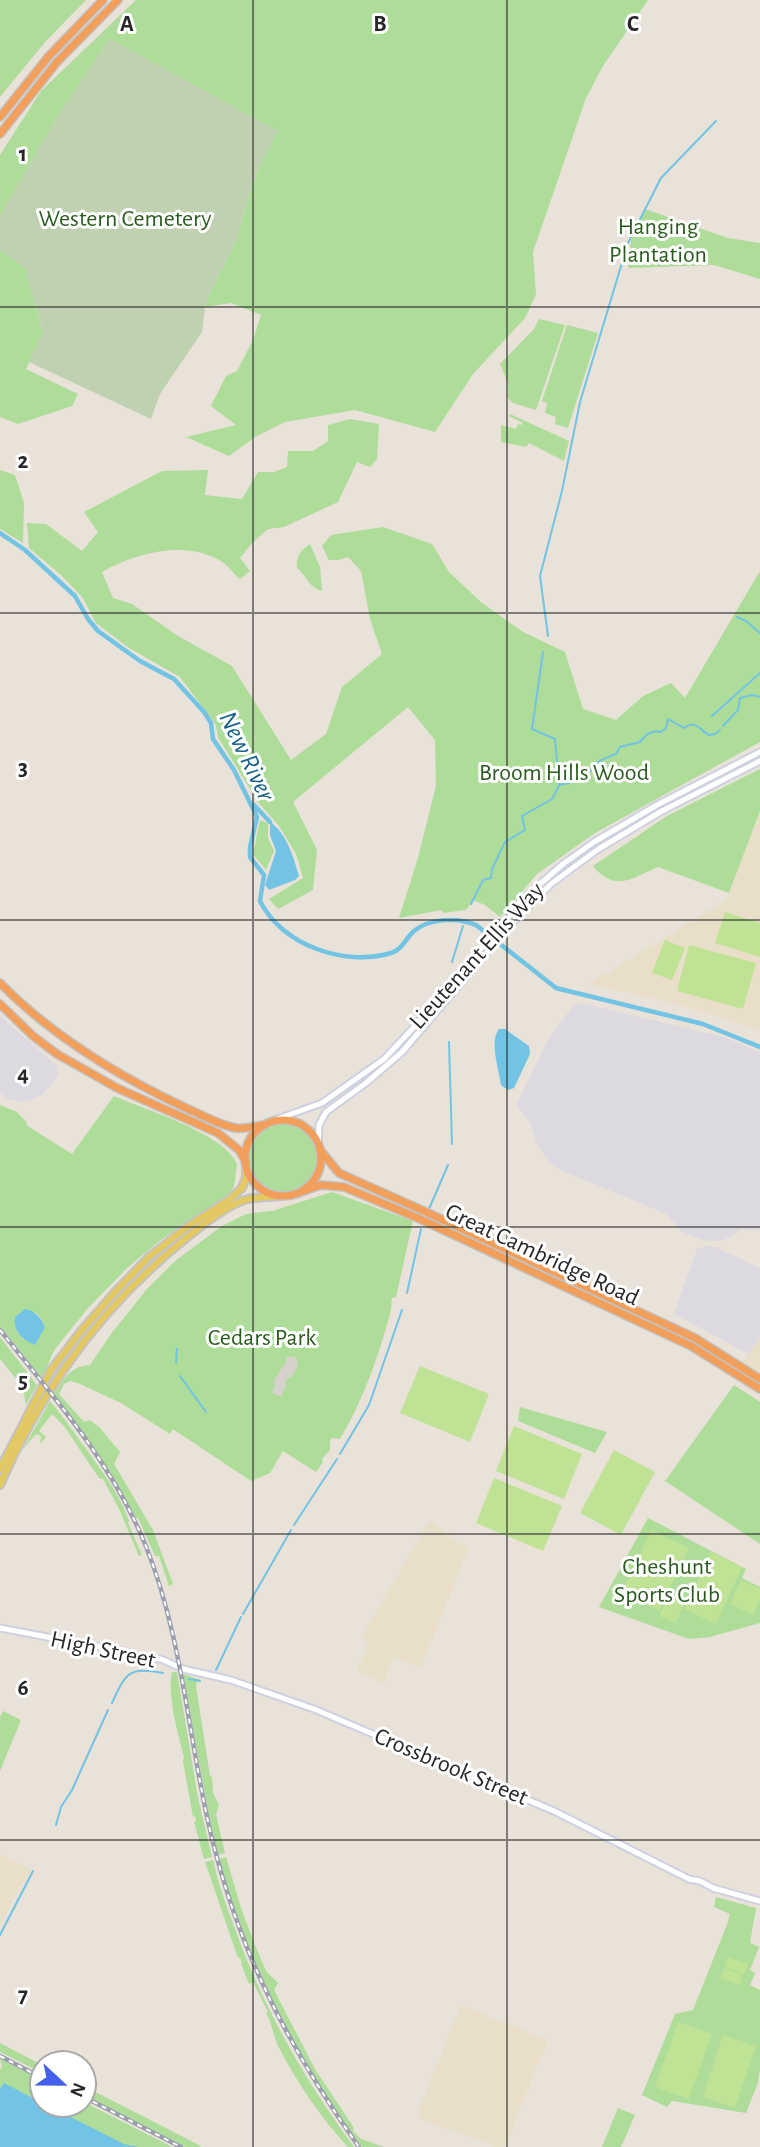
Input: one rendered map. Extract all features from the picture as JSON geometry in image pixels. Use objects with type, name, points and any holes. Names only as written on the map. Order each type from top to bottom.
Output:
[{"type":"highway","points":[[0,117],[48,57],[103,0]]},
{"type":"highway","points":[[0,134],[57,62],[118,0]]},
{"type":"highway","points":[[0,984],[65,1040],[143,1086],[222,1124],[239,1129],[272,1121],[297,1123],[311,1133],[319,1147],[321,1160],[316,1176],[298,1193],[280,1196],[263,1190],[255,1183],[240,1151],[218,1133],[117,1088],[57,1054],[33,1036],[0,1004]]},
{"type":"highway","points":[[246,1164],[250,1142],[262,1125]]},
{"type":"highway","name":"Great Cambridge Road","points":[[319,1147],[339,1173],[695,1338],[760,1379]]},
{"type":"highway","name":"Great Cambridge Road","points":[[298,1193],[321,1185],[344,1187],[420,1219],[691,1346],[760,1389]]},
{"type":"main road","name":"Lieutenant Ellis Way","points":[[272,1121],[322,1103],[384,1059],[524,898],[594,842],[657,805],[760,752]]},
{"type":"main road","name":"Lieutenant Ellis Way","points":[[319,1147],[318,1125],[326,1112],[402,1052],[502,936],[551,884],[597,850],[662,811],[760,761]]},
{"type":"main road","points":[[0,1469],[51,1370],[81,1331],[149,1258],[242,1188],[246,1177],[246,1164]]},
{"type":"main road","points":[[0,1485],[58,1375],[120,1297],[153,1264],[219,1214],[247,1199],[280,1196]]},
{"type":"main road","name":"High Street","points":[[0,1628],[126,1652],[143,1659],[161,1659],[183,1669],[205,1673]]},
{"type":"main road","name":"Crossbrook Street","points":[[205,1673],[304,1705],[515,1794],[614,1840],[689,1880],[760,1901]]},
{"type":"shaded area","points":[[760,811],[760,1031],[676,1004],[589,984],[727,899]]},
{"type":"shaded area","points":[[581,1003],[727,1038],[760,1053],[760,1232],[740,1230],[722,1241],[708,1241],[689,1235],[681,1231],[667,1214],[558,1169],[545,1157],[530,1122],[516,1105],[548,1040],[573,1006]]},
{"type":"shaded area","points":[[0,1016],[57,1066],[58,1074],[53,1082],[43,1094],[31,1100],[20,1102],[8,1099],[0,1093]]},
{"type":"shaded area","points":[[715,1247],[760,1268],[760,1338],[749,1354],[674,1314],[697,1249]]},
{"type":"shaded area","points":[[760,1338],[760,1372],[743,1362]]},
{"type":"shaded area","points":[[287,1356],[296,1357],[298,1367],[286,1380],[281,1397],[272,1393],[275,1386],[273,1381]]},
{"type":"shaded area","points":[[429,1521],[468,1549],[421,1668],[394,1657],[383,1683],[357,1671],[368,1643],[361,1638]]},
{"type":"shaded area","points":[[0,1854],[32,1870],[13,1899],[0,1927]]},
{"type":"shaded area","points":[[461,2005],[548,2040],[505,2147],[496,2147],[416,2117]]},
{"type":"green space","points":[[0,0],[86,0],[45,42],[0,97]]},
{"type":"green space","points":[[136,0],[648,0],[603,66],[586,98],[533,252],[536,295],[525,318],[473,374],[435,432],[355,410],[285,422],[255,437],[229,456],[186,437],[236,425],[211,406],[226,376],[237,371],[253,340],[261,315],[231,303],[205,307],[236,241],[252,185],[277,131],[110,39],[55,121],[0,216],[0,155],[41,91]]},
{"type":"green space","name":"Western Cemetery","points":[[110,39],[278,131],[252,185],[236,241],[211,290],[205,307],[202,332],[160,394],[151,419],[29,362],[43,333],[25,268],[0,250],[0,216],[55,121]]},
{"type":"green space","name":"Hanging Plantation","points":[[645,209],[728,238],[760,243],[760,279],[714,265],[628,268],[631,240]]},
{"type":"green space","points":[[0,250],[25,267],[43,334],[26,369],[78,394],[72,406],[18,424],[0,417]]},
{"type":"green space","points":[[539,319],[565,325],[536,410],[513,403],[508,398],[508,383],[500,364],[534,329]]},
{"type":"green space","points":[[567,325],[598,333],[568,428],[555,424],[556,417],[545,413],[547,403],[542,401]]},
{"type":"green space","points":[[510,414],[569,441],[564,461],[529,443],[526,447],[501,442],[501,425],[516,429],[518,424],[523,423],[509,416]]},
{"type":"green space","points":[[350,419],[379,424],[377,459],[370,467],[357,462],[338,502],[284,527],[268,529],[252,543],[240,558],[250,571],[240,579],[219,560],[205,554],[175,550],[129,559],[102,572],[113,598],[132,604],[178,636],[232,666],[291,760],[326,734],[342,687],[382,654],[370,619],[361,571],[348,557],[329,560],[322,546],[331,535],[383,527],[432,544],[449,572],[482,603],[523,632],[565,652],[583,709],[616,720],[643,696],[671,683],[685,698],[760,571],[760,742],[595,833],[537,874],[500,917],[485,905],[473,900],[466,910],[443,913],[441,910],[399,918],[418,858],[436,786],[435,740],[408,707],[293,802],[317,850],[313,890],[278,909],[269,899],[303,878],[296,854],[279,826],[258,802],[218,737],[216,725],[180,677],[129,648],[96,623],[83,598],[29,548],[27,523],[46,524],[82,551],[98,532],[84,512],[162,471],[208,470],[205,495],[242,499],[258,472],[274,472],[287,467],[288,451],[313,451],[328,441],[328,425]]},
{"type":"green space","points":[[0,470],[15,475],[24,503],[23,543],[0,529]]},
{"type":"green space","points":[[310,544],[320,567],[322,591],[311,584],[297,568],[299,554]]},
{"type":"green space","name":"Broom Hills Wood","points":[[760,769],[760,811],[729,893],[658,867],[632,879],[616,881],[601,874],[593,866],[667,816]]},
{"type":"green space","points":[[260,820],[268,823],[268,838],[274,851],[266,870],[253,854]]},
{"type":"green space","points":[[725,912],[760,923],[760,957],[715,943]]},
{"type":"green space","points":[[665,940],[685,948],[672,980],[652,973]]},
{"type":"green space","points":[[689,945],[756,963],[743,1009],[677,991]]},
{"type":"green space","points":[[114,1096],[201,1133],[230,1153],[237,1164],[234,1187],[229,1194],[162,1239],[127,1268],[88,1308],[55,1349],[42,1378],[0,1326],[0,1105],[17,1112],[26,1125],[72,1154]],"holes":[[[35,1312],[45,1327],[23,1339],[16,1330]]]},
{"type":"green space","points":[[283,1123],[302,1129],[312,1139],[318,1158],[312,1177],[302,1187],[283,1193],[264,1187],[254,1177],[248,1158],[254,1139],[264,1129]]},
{"type":"green space","name":"Cedars Park","points":[[332,1192],[413,1221],[396,1297],[392,1298],[391,1312],[369,1378],[340,1439],[330,1440],[330,1450],[316,1472],[283,1451],[270,1473],[251,1481],[173,1429],[170,1434],[121,1403],[78,1383],[70,1381],[64,1384],[59,1394],[84,1422],[90,1420],[100,1428],[120,1452],[114,1464],[153,1530],[173,1584],[169,1586],[159,1556],[155,1556],[138,1518],[101,1458],[54,1394],[72,1371],[90,1365],[147,1289],[175,1261],[222,1226],[246,1214],[272,1211]]},
{"type":"green space","points":[[0,1337],[37,1385],[26,1405],[23,1387],[0,1359]]},
{"type":"green space","points":[[420,1366],[489,1394],[470,1442],[400,1413]]},
{"type":"green space","points":[[734,1385],[760,1402],[760,1544],[665,1481]]},
{"type":"green space","points":[[50,1401],[114,1489],[142,1555],[139,1556],[103,1479],[99,1478],[64,1426],[52,1414],[39,1431],[46,1437],[40,1444],[41,1436],[36,1434],[23,1449]]},
{"type":"green space","points":[[520,1407],[607,1432],[595,1453],[518,1421]]},
{"type":"green space","points":[[514,1426],[582,1454],[564,1499],[496,1471]]},
{"type":"green space","points":[[614,1450],[655,1472],[621,1535],[580,1513]]},
{"type":"green space","points":[[494,1478],[562,1506],[543,1551],[476,1523]]},
{"type":"green space","name":"Cheshunt Sports Club","points":[[648,1518],[746,1569],[742,1578],[760,1587],[760,1623],[710,1637],[689,1639],[599,1607]]},
{"type":"green space","points":[[651,1530],[689,1548],[659,1611],[622,1593]]},
{"type":"green space","points":[[711,1552],[742,1567],[716,1624],[684,1609]]},
{"type":"green space","points":[[741,1580],[760,1589],[760,1600],[753,1615],[730,1604]]},
{"type":"green space","points":[[669,1593],[686,1601],[676,1623],[659,1616]]},
{"type":"green space","points":[[172,1672],[177,1672],[198,1798],[212,1857],[204,1859],[194,1822],[196,1821],[195,1816],[193,1817],[184,1757],[174,1715]]},
{"type":"green space","points":[[183,1674],[201,1680],[197,1681],[196,1686],[213,1793],[219,1805],[216,1814],[225,1853],[218,1855],[208,1811]]},
{"type":"green space","points":[[3,1711],[21,1720],[0,1771],[0,1717]]},
{"type":"green space","points":[[226,1857],[257,1950],[266,1971],[278,1983],[274,1990],[315,2069],[354,2128],[353,2131],[361,2139],[384,2147],[362,2147],[295,2045],[244,1936],[219,1859]]},
{"type":"green space","points":[[213,1860],[222,1894],[245,1956],[271,2013],[301,2068],[354,2147],[348,2147],[318,2111],[277,2044],[266,2013],[268,2012],[253,1982],[249,1984],[238,1958],[205,1862]]},
{"type":"green space","points":[[716,1897],[756,1908],[750,1943],[759,1947],[750,1970],[755,1973],[750,1985],[760,1990],[760,2068],[758,2083],[746,2113],[672,2101],[667,2107],[642,2095],[675,2014],[693,2010],[728,1922],[730,1914],[714,1907]]},
{"type":"green space","points":[[728,1957],[748,1964],[744,1974],[725,1967]]},
{"type":"green space","points":[[724,1968],[743,1975],[740,1985],[720,1978]]},
{"type":"green space","points":[[678,2022],[712,2034],[689,2099],[655,2087]]},
{"type":"green space","points":[[723,2035],[756,2046],[735,2108],[703,2097]]},
{"type":"green space","points":[[0,2043],[28,2058],[28,2066],[0,2052]]},
{"type":"green space","points":[[0,2058],[28,2073],[28,2119],[98,2119],[98,2109],[172,2147],[0,2147]]},
{"type":"green space","points":[[98,2093],[201,2147],[185,2147],[98,2102]]},
{"type":"green space","points":[[618,2108],[635,2115],[621,2147],[602,2147]]},
{"type":"water","points":[[270,822],[285,839],[299,876],[269,890],[265,885],[276,851],[270,835]]},
{"type":"water","points":[[499,1029],[505,1029],[529,1046],[530,1054],[514,1088],[508,1090],[501,1085],[496,1056],[495,1041]]},
{"type":"water","points":[[25,1309],[37,1315],[45,1327],[35,1345],[22,1338],[15,1327],[15,1317]]},
{"type":"water","points":[[4,2083],[28,2096],[28,2119],[75,2119],[124,2144],[138,2147],[0,2147],[0,2089]]},
{"type":"waterway","points":[[548,636],[540,576],[562,491],[580,402],[628,243],[661,178],[716,121]]},
{"type":"waterway","name":"New River","points":[[0,533],[25,550],[75,596],[98,631],[140,661],[174,679],[204,712],[211,723],[213,739],[234,770],[257,817],[250,857],[264,875],[260,901],[283,930],[316,949],[354,957],[373,957],[395,951],[414,931],[428,923],[444,920],[469,922],[556,988],[703,1024],[760,1047]]},
{"type":"waterway","points":[[737,617],[760,633]]},
{"type":"waterway","points":[[543,652],[532,729],[555,739],[559,784]]},
{"type":"waterway","points":[[712,716],[760,673]]},
{"type":"waterway","points":[[723,726],[738,710],[740,698],[752,695],[760,697]]},
{"type":"waterway","points":[[559,785],[569,783],[577,774],[589,773],[598,762],[616,754],[620,747],[640,742],[652,732],[661,732],[666,728],[668,719],[684,728],[697,726],[709,735],[720,730]]},
{"type":"waterway","points":[[471,904],[483,880],[491,878],[492,869],[505,842],[525,830],[522,816],[552,799],[559,786]]},
{"type":"waterway","points":[[254,805],[270,822]]},
{"type":"waterway","points":[[452,962],[463,926]]},
{"type":"waterway","points":[[449,1042],[452,1144]]},
{"type":"waterway","points":[[429,1209],[448,1165]]},
{"type":"waterway","points":[[407,1293],[421,1229]]},
{"type":"waterway","points":[[340,1454],[369,1405],[402,1310]]},
{"type":"waterway","points":[[176,1363],[177,1349]]},
{"type":"waterway","points":[[180,1376],[206,1412]]},
{"type":"waterway","points":[[294,1525],[337,1459]]},
{"type":"waterway","points":[[243,1614],[291,1530]]},
{"type":"waterway","points":[[216,1670],[241,1617]]},
{"type":"waterway","points":[[112,1703],[121,1684],[130,1674],[143,1671],[163,1673]]},
{"type":"waterway","points":[[189,1679],[200,1681]]},
{"type":"waterway","points":[[56,1825],[61,1807],[72,1790],[108,1710]]},
{"type":"waterway","points":[[0,1935],[33,1871]]},
{"type":"railway","points":[[0,1330],[99,1458],[132,1514],[167,1610],[217,1859],[246,1946],[264,1988],[307,2068],[359,2147]]},
{"type":"railway","points":[[0,2056],[28,2071]]},
{"type":"railway","points":[[98,2104],[181,2147]]}]
